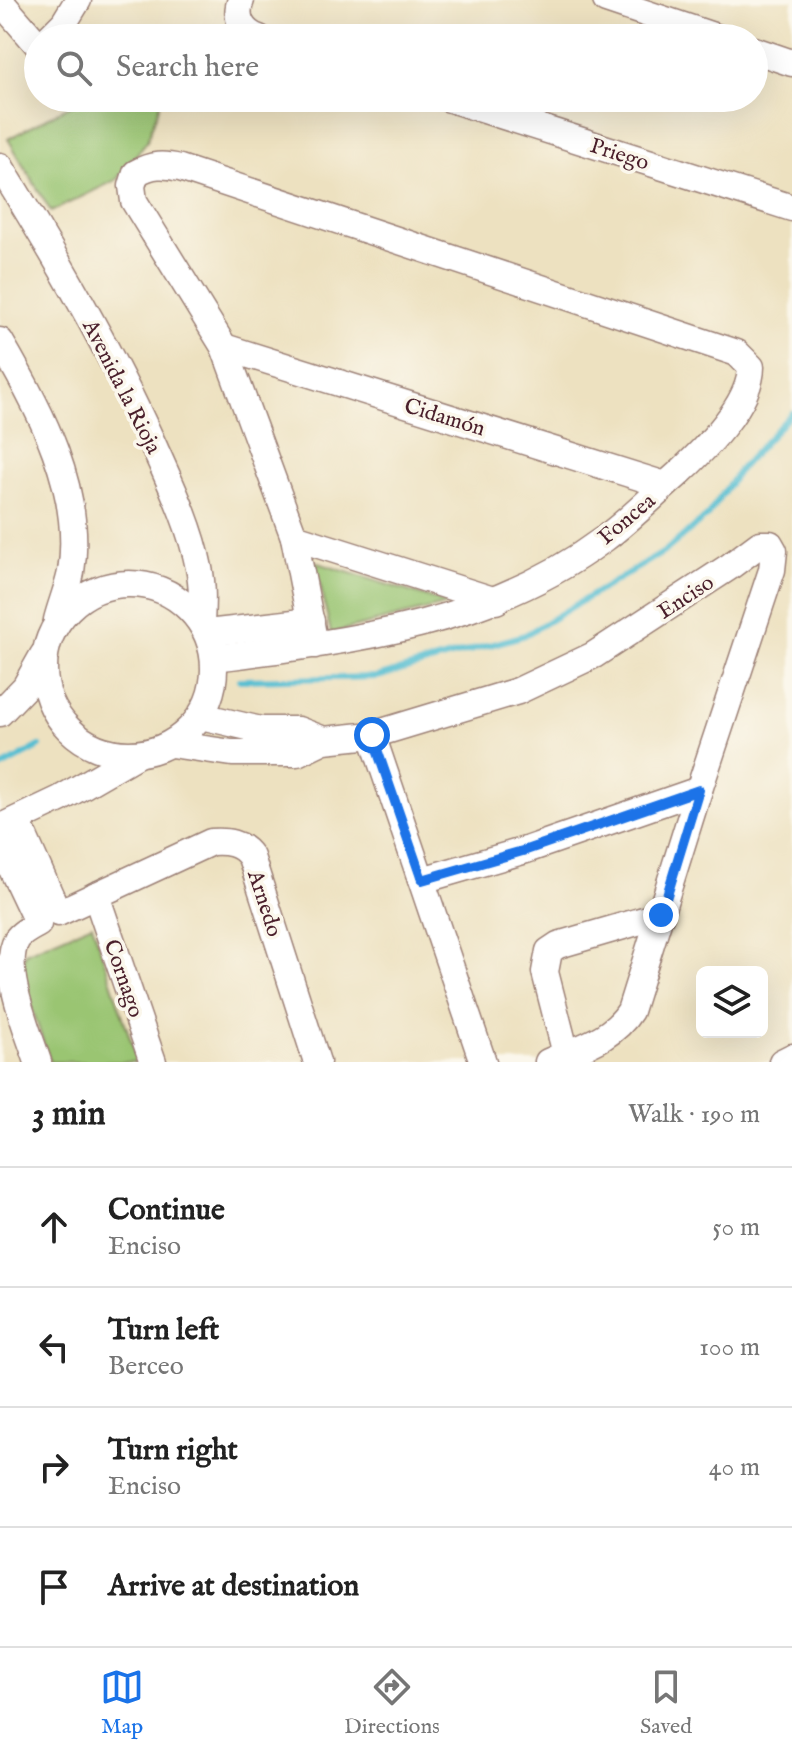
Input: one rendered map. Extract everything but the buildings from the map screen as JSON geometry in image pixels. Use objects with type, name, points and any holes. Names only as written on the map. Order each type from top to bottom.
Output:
[{"type":"street","points":[[63,24],[78,0]]},
{"type":"street","points":[[606,0],[677,24]]},
{"type":"street","points":[[0,1],[24,29]]},
{"type":"street","points":[[768,55],[792,63]]},
{"type":"street","name":"Priego","points":[[491,112],[792,208]]},
{"type":"street","name":"Foncea","points":[[163,164],[180,168],[737,353],[751,367],[749,384],[742,400],[695,458],[665,485],[604,539],[549,574],[496,601],[446,619],[313,633],[294,537],[224,347],[134,201],[132,186],[136,173],[148,166],[163,164]]},
{"type":"street","name":"Avenida la Rioja","points":[[0,166],[102,341],[161,463],[193,545],[202,592],[204,628]]},
{"type":"street","points":[[0,341],[51,440],[66,486],[73,533],[71,573],[45,652],[25,687],[0,713]]},
{"type":"street","name":"Cidamón","points":[[224,347],[665,485]]},
{"type":"street","points":[[294,537],[496,601]]},
{"type":"street","name":"Enciso","points":[[372,735],[518,691],[594,655],[760,544],[767,543],[774,551],[772,570],[630,1011],[622,1025],[609,1034],[557,1058]]},
{"type":"street","points":[[48,918],[9,824],[138,754],[171,744],[201,716],[210,698],[214,678],[214,658],[204,628],[185,604],[164,590],[140,583],[115,584],[91,592],[71,606],[55,625]]},
{"type":"street","points":[[204,628],[313,633]]},
{"type":"street","points":[[214,658],[313,633]]},
{"type":"street","points":[[45,652],[47,692],[51,705],[66,727],[87,744],[112,753],[138,754]]},
{"type":"street","points":[[201,716],[261,730],[298,730],[324,740]]},
{"type":"street","points":[[171,744],[232,753],[297,753],[324,740],[372,735],[483,1062]]},
{"type":"street","points":[[422,880],[526,850],[699,790]]},
{"type":"street","name":"Arnedo","points":[[38,1062],[10,974],[11,956],[17,938],[48,918],[96,895],[211,842],[224,841],[246,850],[251,857],[317,1062]]},
{"type":"street","points":[[0,844],[48,918]]},
{"type":"street","name":"Cornago","points":[[96,895],[153,1062]]},
{"type":"street","points":[[557,1058],[545,972],[549,951],[558,945],[661,915]]},
{"type":"street","points":[[782,1062],[792,1057]]},
{"type":"green space","points":[[58,112],[157,112],[147,141],[116,180],[51,212],[8,139]]},
{"type":"green space","points":[[315,562],[449,604],[331,633]]},
{"type":"green space","points":[[92,924],[138,1062],[50,1062],[20,972],[25,953]]},
{"type":"waterway","points":[[240,680],[377,677],[525,635],[664,552],[707,516],[740,469],[792,413]]},
{"type":"waterway","points":[[0,768],[40,746]]},
{"type":"route","points":[[372,735],[422,880],[526,850],[699,790],[661,915]]}]
